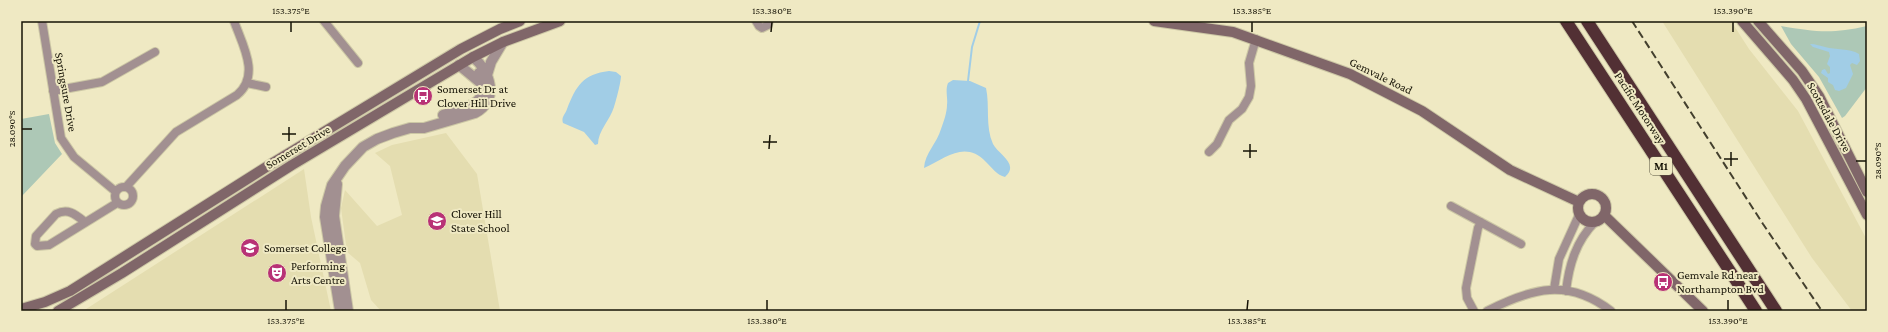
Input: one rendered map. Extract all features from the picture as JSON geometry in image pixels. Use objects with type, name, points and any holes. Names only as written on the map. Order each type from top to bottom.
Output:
[{"type":"highway","name":"Pacific Motorway","points":[[1566,21],[1756,311]]},
{"type":"highway","name":"Pacific Motorway","points":[[1587,21],[1776,311]]},
{"type":"main road","name":"Somerset Drive","points":[[21,309],[45,302],[70,291],[272,164],[467,46],[520,21]]},
{"type":"main road","name":"Somerset Drive","points":[[58,311],[71,305],[147,258],[292,165],[459,65],[503,42],[560,21]]},
{"type":"main road","name":"Gemvale Road","points":[[1154,21],[1233,32],[1256,39],[1368,83],[1422,111],[1510,170],[1579,202]]},
{"type":"main road","name":"Scottsdale Drive","points":[[1742,21],[1793,80],[1806,99],[1867,215]]},
{"type":"main road","name":"Scottsdale Drive","points":[[1758,21],[1802,71],[1819,96],[1867,192]]},
{"type":"main road","points":[[1591,194],[1600,196],[1606,204],[1607,209],[1605,216],[1595,222],[1585,221],[1579,215],[1579,202],[1585,195],[1591,194]]},
{"type":"main road","points":[[1605,216],[1703,311]]},
{"type":"street","name":"Springsure Drive","points":[[42,21],[59,131],[65,145],[74,157],[116,192]]},
{"type":"street","points":[[126,187],[132,191],[132,200],[125,206],[117,203],[114,197],[119,188],[126,187],[176,132],[237,95],[247,83],[249,65],[234,21]]},
{"type":"street","points":[[324,21],[358,63]]},
{"type":"street","points":[[756,21],[760,28],[769,26]]},
{"type":"street","points":[[1209,152],[1217,144],[1229,120],[1242,109],[1249,97],[1251,86],[1249,63],[1256,39]]},
{"type":"street","points":[[487,75],[491,62],[503,42]]},
{"type":"street","points":[[340,311],[325,217],[328,197],[332,185],[356,153],[366,145],[385,136],[410,128],[422,121],[474,105],[480,99],[484,86],[473,57],[467,46]]},
{"type":"street","points":[[53,91],[102,82],[155,52]]},
{"type":"street","points":[[410,128],[424,128],[478,111],[486,104],[490,96],[490,84],[480,63],[473,57]]},
{"type":"street","points":[[459,65],[484,86]]},
{"type":"street","points":[[247,83],[266,87]]},
{"type":"street","points":[[337,178],[334,216],[348,311]]},
{"type":"street","points":[[85,222],[68,211],[56,214],[36,236],[35,241],[37,246],[49,245],[117,203]]},
{"type":"street","points":[[1451,206],[1521,244]]},
{"type":"street","points":[[1554,289],[1559,259],[1579,215]]},
{"type":"street","points":[[1474,311],[1467,298],[1466,288],[1478,228],[1481,222]]},
{"type":"street","points":[[1566,291],[1571,260],[1587,230],[1595,222]]},
{"type":"street","points":[[1487,311],[1519,295],[1554,289],[1597,300],[1611,311]]},
{"type":"shaded area","points":[[1662,21],[1731,21],[1749,49],[1798,111],[1867,240],[1867,311],[1852,311],[1812,258]]},
{"type":"shaded area","name":"Clover Hill State School","points":[[446,133],[477,174],[500,311],[381,311],[371,300],[360,263],[347,252],[341,208],[345,190],[377,226],[402,215],[390,166],[375,153],[392,145]]},
{"type":"shaded area","name":"Somerset College","points":[[304,169],[311,217],[331,311],[83,311]]},
{"type":"green space","points":[[1781,26],[1804,30],[1834,31],[1867,26],[1867,87],[1845,116],[1842,118],[1819,77],[1791,44]]},
{"type":"green space","points":[[49,114],[55,143],[62,154],[21,197],[21,119]]},
{"type":"water","points":[[1810,44],[1851,51],[1859,54],[1860,61],[1857,65],[1852,63],[1850,65],[1853,74],[1846,88],[1839,91],[1835,90],[1833,85],[1828,82],[1828,78],[1821,73],[1822,70],[1825,69],[1828,74],[1830,73],[1830,67],[1827,64],[1830,56],[1829,52],[1813,47]]},
{"type":"water","points":[[609,71],[616,72],[621,76],[620,83],[612,112],[602,130],[598,144],[595,145],[584,132],[563,123],[562,119],[577,88],[582,82],[593,75]]},
{"type":"water","points":[[953,80],[970,81],[986,88],[988,123],[993,144],[1009,163],[1009,172],[1005,177],[997,173],[986,162],[971,152],[955,153],[924,168],[946,114],[947,86],[948,83]]},
{"type":"waterway","points":[[968,81],[972,47],[980,21]]},
{"type":"railway","points":[[1632,21],[1763,224],[1822,311]]},
{"type":"place","name":"Somerset Dr at Clover Hill Drive","points":[[423,96]]},
{"type":"place","name":"Clover Hill State School","points":[[437,221]]},
{"type":"place","name":"Somerset College","points":[[250,248]]},
{"type":"place","name":"Performing Arts Centre","points":[[277,273]]},
{"type":"place","name":"Gemvale Rd near Northampton Bvd","points":[[1663,282]]}]
